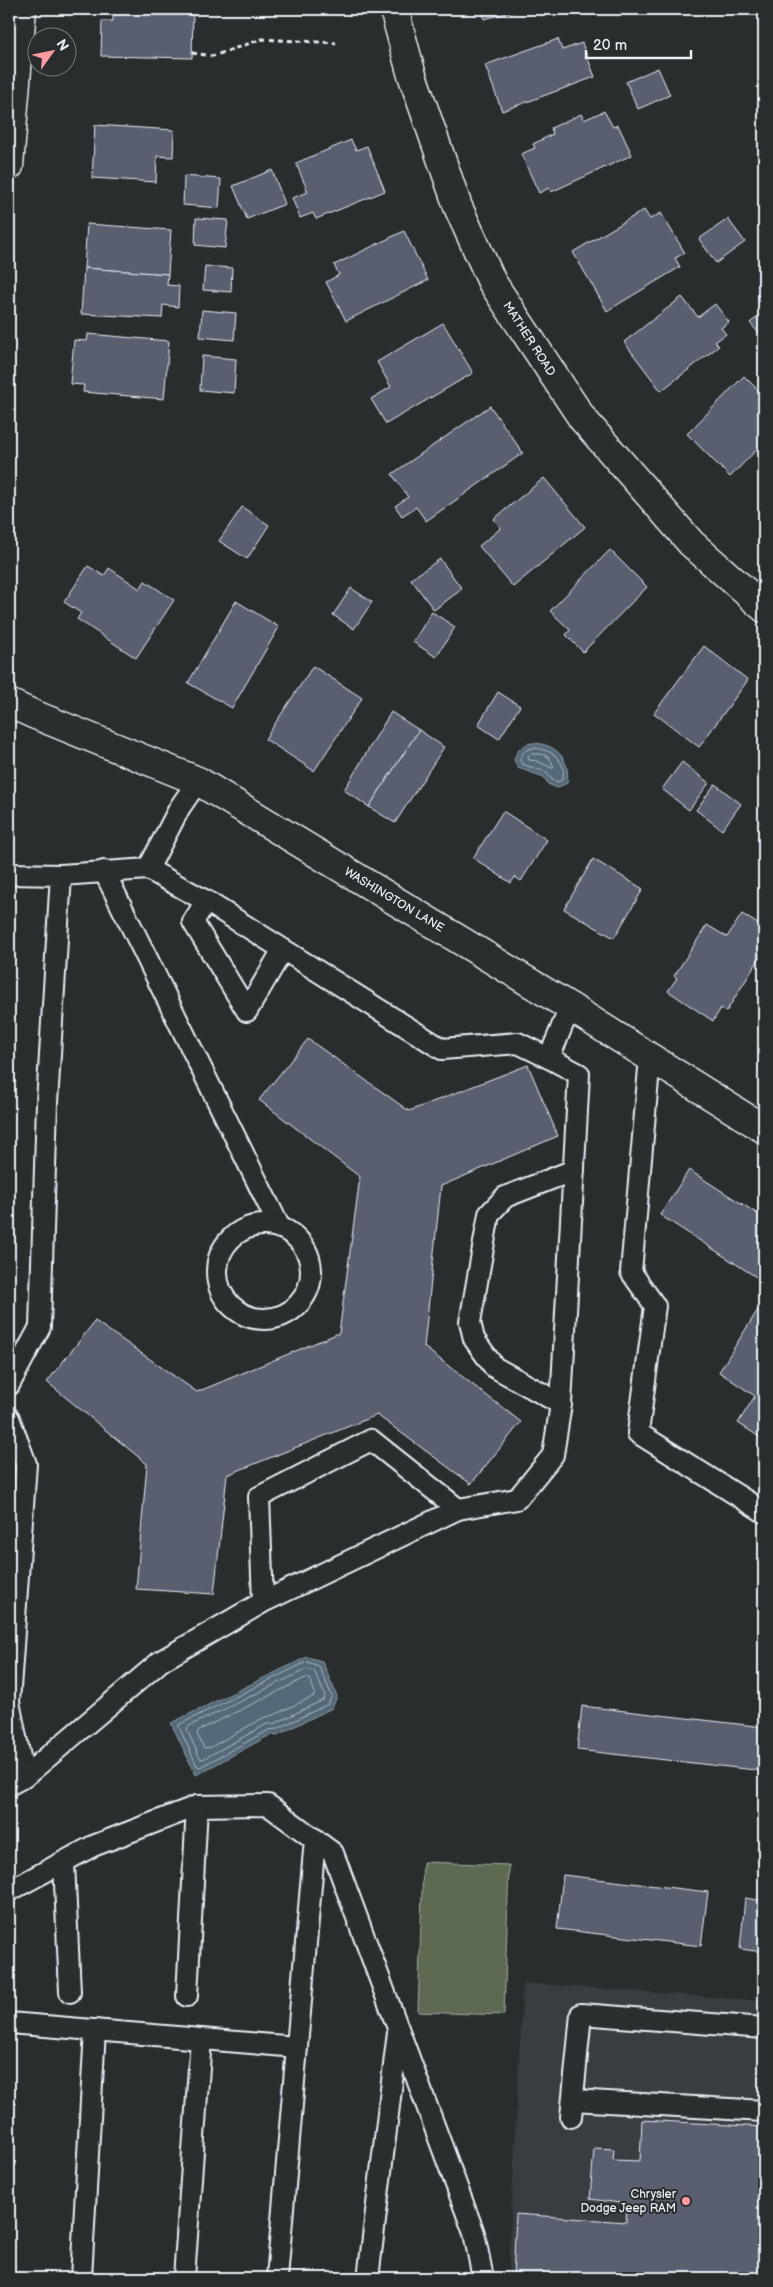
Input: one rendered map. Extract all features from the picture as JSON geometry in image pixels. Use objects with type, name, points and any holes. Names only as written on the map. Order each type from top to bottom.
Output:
[{"type":"street","points":[[9,166],[11,113],[22,9]]},
{"type":"street","name":"MATHER ROAD","points":[[394,9],[410,72],[458,207],[492,282],[582,418],[691,543],[764,608]]},
{"type":"street","name":"WASHINGTON LANE","points":[[9,703],[50,722],[198,781],[570,1007],[764,1129]]},
{"type":"lane","points":[[148,868],[180,808],[198,781]]},
{"type":"lane","points":[[9,874],[61,875],[148,868],[206,901],[282,951],[442,1049],[518,1043],[579,1074],[561,1404],[552,1455],[517,1499],[458,1509],[263,1602],[161,1661],[17,1781]]},
{"type":"lane","points":[[104,871],[280,1228],[294,1236],[304,1248],[310,1263],[311,1278],[307,1293],[298,1305],[286,1314],[272,1319],[257,1319],[242,1314],[230,1304],[222,1292],[217,1277],[219,1261],[225,1247],[236,1235],[249,1228],[265,1225],[280,1228]]},
{"type":"lane","points":[[9,1385],[40,1327],[46,1103],[61,875]]},
{"type":"lane","points":[[206,901],[193,922],[247,1011],[282,951]]},
{"type":"lane","points":[[549,1058],[570,1007]]},
{"type":"lane","points":[[650,1057],[631,1272],[655,1306],[638,1433],[764,1512]]},
{"type":"lane","points":[[561,1404],[494,1367],[474,1338],[470,1322],[490,1214],[505,1197],[574,1170]]},
{"type":"lane","points":[[9,1418],[26,1464],[9,1702],[17,1781]]},
{"type":"lane","points":[[263,1602],[259,1497],[370,1440],[458,1509]]},
{"type":"lane","points":[[9,1892],[93,1846],[197,1806],[268,1805],[333,1853],[474,2233],[483,2278]]},
{"type":"lane","points":[[187,1996],[197,1806]]},
{"type":"lane","points":[[277,2278],[314,1839]]},
{"type":"lane","points":[[64,1862],[70,1992]]},
{"type":"lane","points":[[764,2028],[581,2014],[572,2108],[764,2111]]},
{"type":"lane","points":[[9,2023],[297,2047]]},
{"type":"lane","points":[[368,2278],[398,2029]]},
{"type":"lane","points":[[81,2278],[95,2030]]},
{"type":"lane","points":[[184,2278],[201,2039]]},
{"type":"path","points":[[192,53],[213,56],[262,39],[336,43]]},
{"type":"shaded area","points":[[523,1983],[764,2001],[764,2278],[508,2278]]},
{"type":"green space","points":[[423,1862],[509,1865],[504,2015],[418,2012]]},
{"type":"water","points":[[531,743],[547,746],[560,754],[564,759],[568,774],[567,783],[557,788],[548,784],[544,777],[518,768],[514,760],[517,754],[522,747]]},
{"type":"water","points":[[307,1657],[322,1661],[337,1696],[332,1708],[277,1735],[272,1734],[196,1775],[171,1723]]},
{"type":"building","points":[[113,9],[193,9],[192,58],[101,56],[102,21],[113,21]]},
{"type":"building","points":[[482,9],[524,9],[484,19]]},
{"type":"building","points":[[558,39],[562,50],[582,43],[595,77],[502,111],[485,65]]},
{"type":"building","points":[[658,68],[670,95],[638,109],[626,82]]},
{"type":"building","points":[[604,111],[613,127],[618,125],[632,155],[551,192],[549,188],[539,193],[521,154],[535,148],[533,144],[553,134],[551,128],[581,114],[584,120]]},
{"type":"building","points":[[95,125],[174,130],[173,157],[157,156],[156,182],[92,178]]},
{"type":"building","points":[[351,140],[356,150],[367,146],[385,191],[316,219],[313,213],[300,218],[292,198],[308,192],[296,163]]},
{"type":"building","points":[[272,170],[285,204],[247,219],[233,186]]},
{"type":"building","points":[[184,176],[221,179],[219,208],[183,205]]},
{"type":"building","points":[[644,210],[650,219],[661,213],[685,253],[675,258],[680,267],[607,311],[573,252]]},
{"type":"building","points":[[196,218],[228,220],[225,248],[195,245]]},
{"type":"building","points":[[728,219],[745,242],[716,263],[699,239]]},
{"type":"building","points":[[87,224],[171,230],[168,274],[84,268]]},
{"type":"building","points":[[404,231],[428,280],[346,321],[326,282],[339,275],[334,265]]},
{"type":"building","points":[[205,266],[232,268],[231,292],[203,290]]},
{"type":"building","points":[[84,268],[168,274],[167,285],[179,286],[178,307],[163,305],[162,318],[81,314]]},
{"type":"building","points":[[682,297],[698,317],[715,304],[729,322],[721,328],[726,334],[715,342],[719,346],[661,391],[624,342]]},
{"type":"building","points":[[202,310],[236,313],[234,340],[200,337]]},
{"type":"building","points":[[764,312],[764,339],[750,323]]},
{"type":"building","points":[[443,323],[473,373],[386,424],[371,399],[391,387],[377,362]]},
{"type":"building","points":[[88,334],[169,341],[164,399],[83,392],[84,385],[70,384],[74,340],[87,341]]},
{"type":"building","points":[[202,356],[236,359],[234,393],[200,390]]},
{"type":"building","points":[[744,376],[764,396],[764,442],[730,477],[687,434]]},
{"type":"building","points":[[490,406],[523,453],[426,521],[416,507],[402,516],[395,506],[408,497],[392,474]]},
{"type":"building","points":[[544,478],[585,527],[513,587],[479,546],[501,528],[494,519]]},
{"type":"building","points":[[242,507],[269,525],[247,559],[219,541]]},
{"type":"building","points":[[610,550],[647,587],[583,652],[566,635],[570,630],[550,611]]},
{"type":"building","points":[[440,559],[462,589],[434,610],[411,579]]},
{"type":"building","points":[[88,566],[104,576],[109,568],[140,589],[145,581],[174,600],[136,658],[77,619],[81,613],[64,602]]},
{"type":"building","points":[[351,588],[372,602],[354,629],[333,615]]},
{"type":"building","points":[[236,601],[279,627],[232,708],[188,683]]},
{"type":"building","points":[[432,612],[455,627],[436,657],[413,642]]},
{"type":"building","points":[[704,646],[748,680],[699,747],[654,713]]},
{"type":"building","points":[[313,666],[362,698],[314,771],[265,739]]},
{"type":"building","points":[[498,692],[520,706],[499,739],[478,725]]},
{"type":"building","points":[[391,712],[419,730],[369,807],[344,790]]},
{"type":"building","points":[[419,730],[444,747],[395,823],[369,807]]},
{"type":"building","points":[[682,762],[709,783],[689,810],[662,789]]},
{"type":"building","points":[[715,784],[741,804],[722,830],[696,810]]},
{"type":"building","points":[[503,811],[547,840],[521,881],[515,877],[511,883],[473,858]]},
{"type":"building","points":[[593,859],[643,889],[614,938],[564,909]]},
{"type":"building","points":[[742,914],[764,928],[764,951],[726,1012],[721,1008],[713,1021],[668,991],[677,978],[674,976],[707,925],[727,937]]},
{"type":"building","points":[[308,1039],[409,1111],[528,1065],[558,1136],[441,1186],[424,1347],[521,1422],[471,1484],[377,1415],[227,1475],[214,1594],[136,1589],[147,1464],[47,1382],[95,1321],[197,1392],[339,1333],[360,1177],[259,1100]]},
{"type":"building","points":[[689,1170],[764,1218],[764,1282],[660,1215]]},
{"type":"building","points":[[764,1300],[764,1383],[762,1387],[764,1388],[764,1440],[738,1423],[755,1396],[719,1372]]},
{"type":"building","points":[[582,1706],[764,1727],[764,1771],[577,1750]]},
{"type":"building","points":[[563,1875],[708,1892],[701,1946],[557,1929]]},
{"type":"building","points":[[745,1898],[764,1901],[764,1952],[740,1949]]},
{"type":"building","name":"Chrysler Dodge Jeep RAM","points":[[642,2120],[764,2127],[764,2278],[513,2278],[516,2214],[626,2222],[627,2204],[590,2199],[594,2148],[614,2149],[613,2160],[640,2161]]},
{"type":"place","name":"Chrysler Dodge Jeep RAM","points":[[686,2201]]}]
